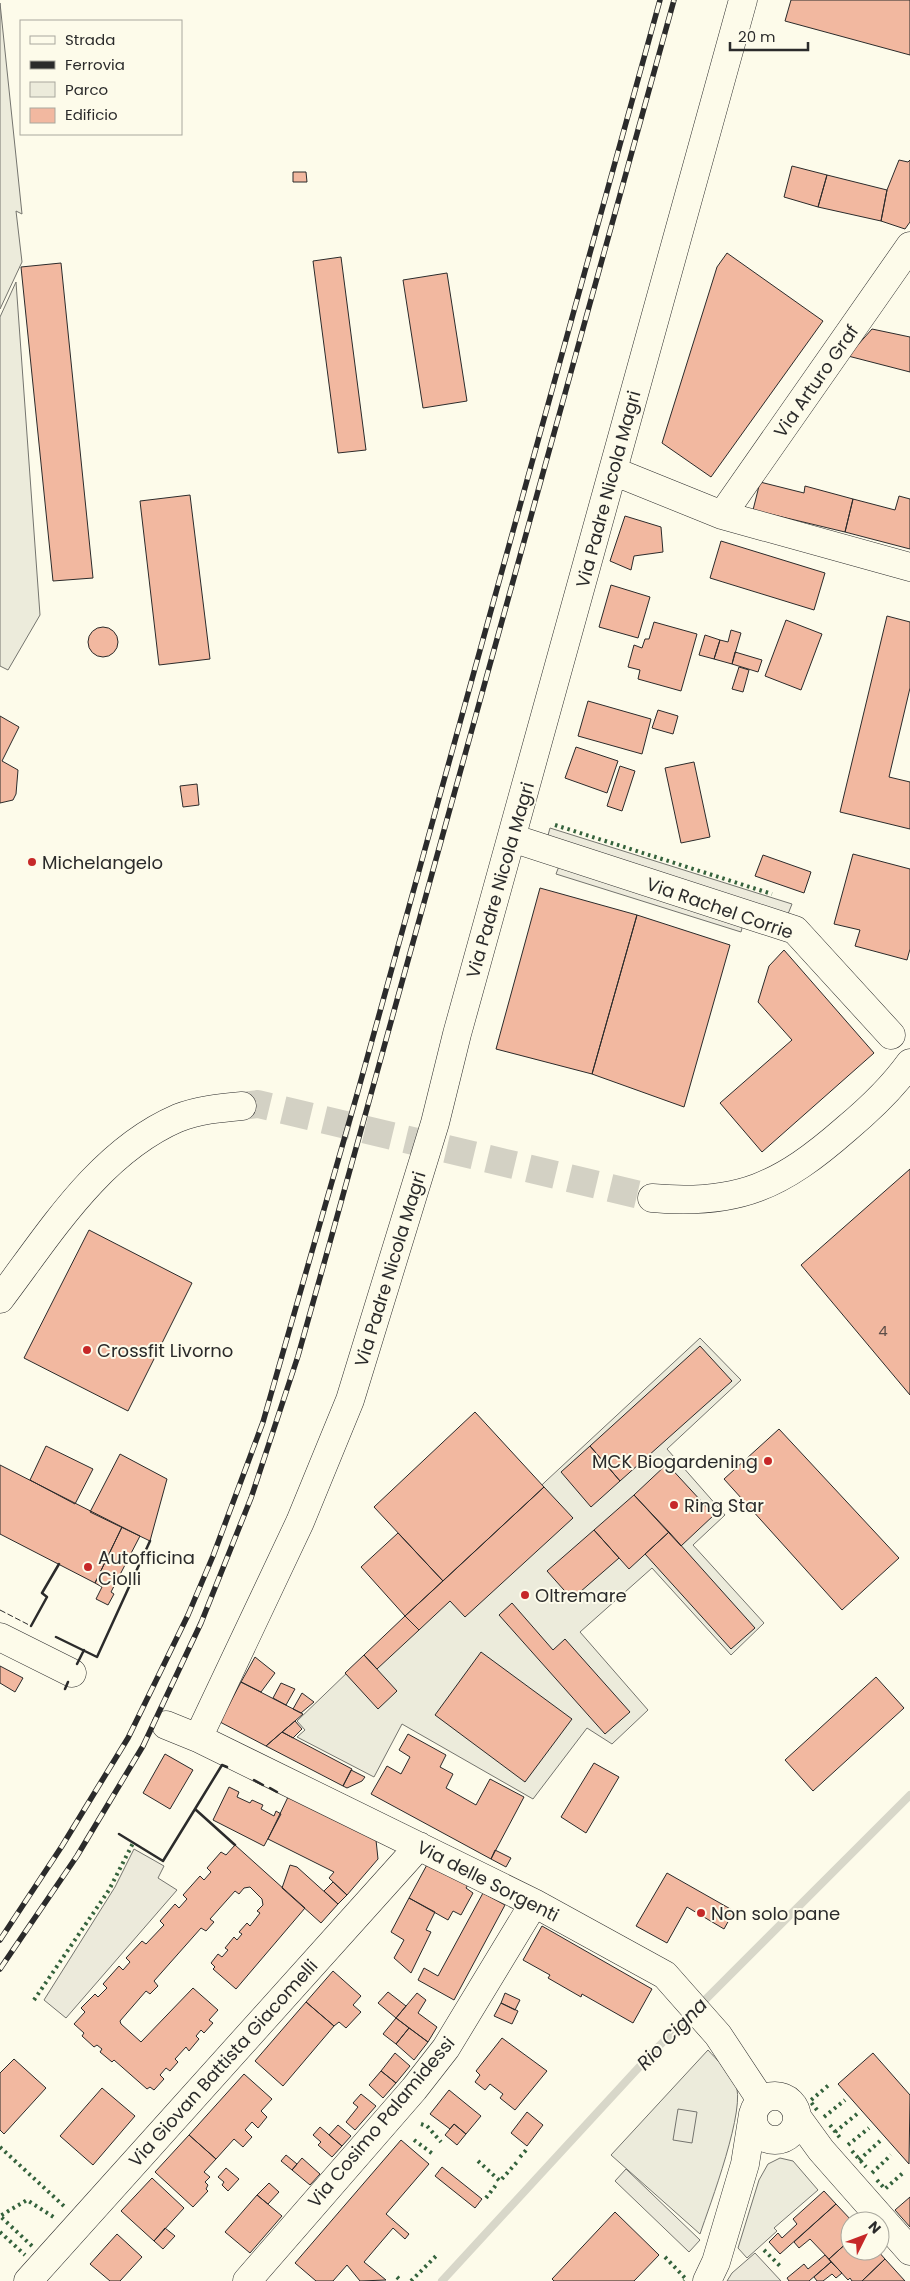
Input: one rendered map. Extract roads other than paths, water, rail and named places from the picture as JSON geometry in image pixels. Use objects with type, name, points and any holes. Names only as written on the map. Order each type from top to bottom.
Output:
[{"type":"street","name":"Via Padre Nicola Magri","points":[[198,1738],[300,1522],[347,1409],[428,1146],[612,470],[744,0]]},
{"type":"street","name":"Via Arturo Graf","points":[[722,515],[910,246]]},
{"type":"street","points":[[612,470],[722,515],[910,566]]},
{"type":"street","name":"Via Rachel Corrie","points":[[512,838],[795,930],[891,1034]]},
{"type":"street","points":[[652,1198],[688,1201],[724,1197],[764,1186],[778,1180],[823,1150],[863,1115],[895,1083],[910,1063]]},
{"type":"street","points":[[0,1299],[89,1185],[128,1149],[154,1130],[178,1118],[209,1110],[242,1106]]},
{"type":"street","points":[[0,1637],[72,1673]]},
{"type":"street","name":"Via delle Sorgenti","points":[[166,1725],[198,1738],[534,1903],[665,1975],[718,2035],[757,2107],[753,2121],[759,2133],[765,2137],[787,2131]]},
{"type":"street","name":"Via Giovan Battista Giacomelli","points":[[28,2281],[419,1846]]},
{"type":"street","name":"Via Cosimo Palamidessi","points":[[247,2281],[414,2089],[446,2048],[534,1903]]},
{"type":"street","points":[[707,2281],[716,2262],[745,2164],[757,2107],[773,2095],[785,2098],[794,2105],[787,2131],[745,2164]]},
{"type":"street","points":[[787,2131],[821,2150],[910,2251]]},
{"type":"waterway","name":"Rio Cigna","points":[[442,2281],[653,2052],[910,1795]]},
{"type":"tunnel","points":[[242,1106],[258,1104],[652,1198]]},
{"type":"railway","points":[[0,1940],[62,1846],[128,1738],[188,1615],[213,1556],[263,1422],[358,1091],[660,0]]},
{"type":"railway","points":[[0,1969],[77,1856],[143,1746],[201,1623],[251,1498],[298,1356],[674,0]]},
{"type":"place","name":"Michelangelo","points":[[32,862]]},
{"type":"place","name":"Crossfit Livorno","points":[[87,1350]]},
{"type":"place","name":"MCK Biogardening","points":[[768,1461]]},
{"type":"place","name":"Ring Star","points":[[674,1505]]},
{"type":"place","name":"Autofficina Ciolli","points":[[88,1567]]},
{"type":"place","name":"Oltremare","points":[[525,1595]]},
{"type":"place","name":"Non solo pane","points":[[701,1913]]}]
